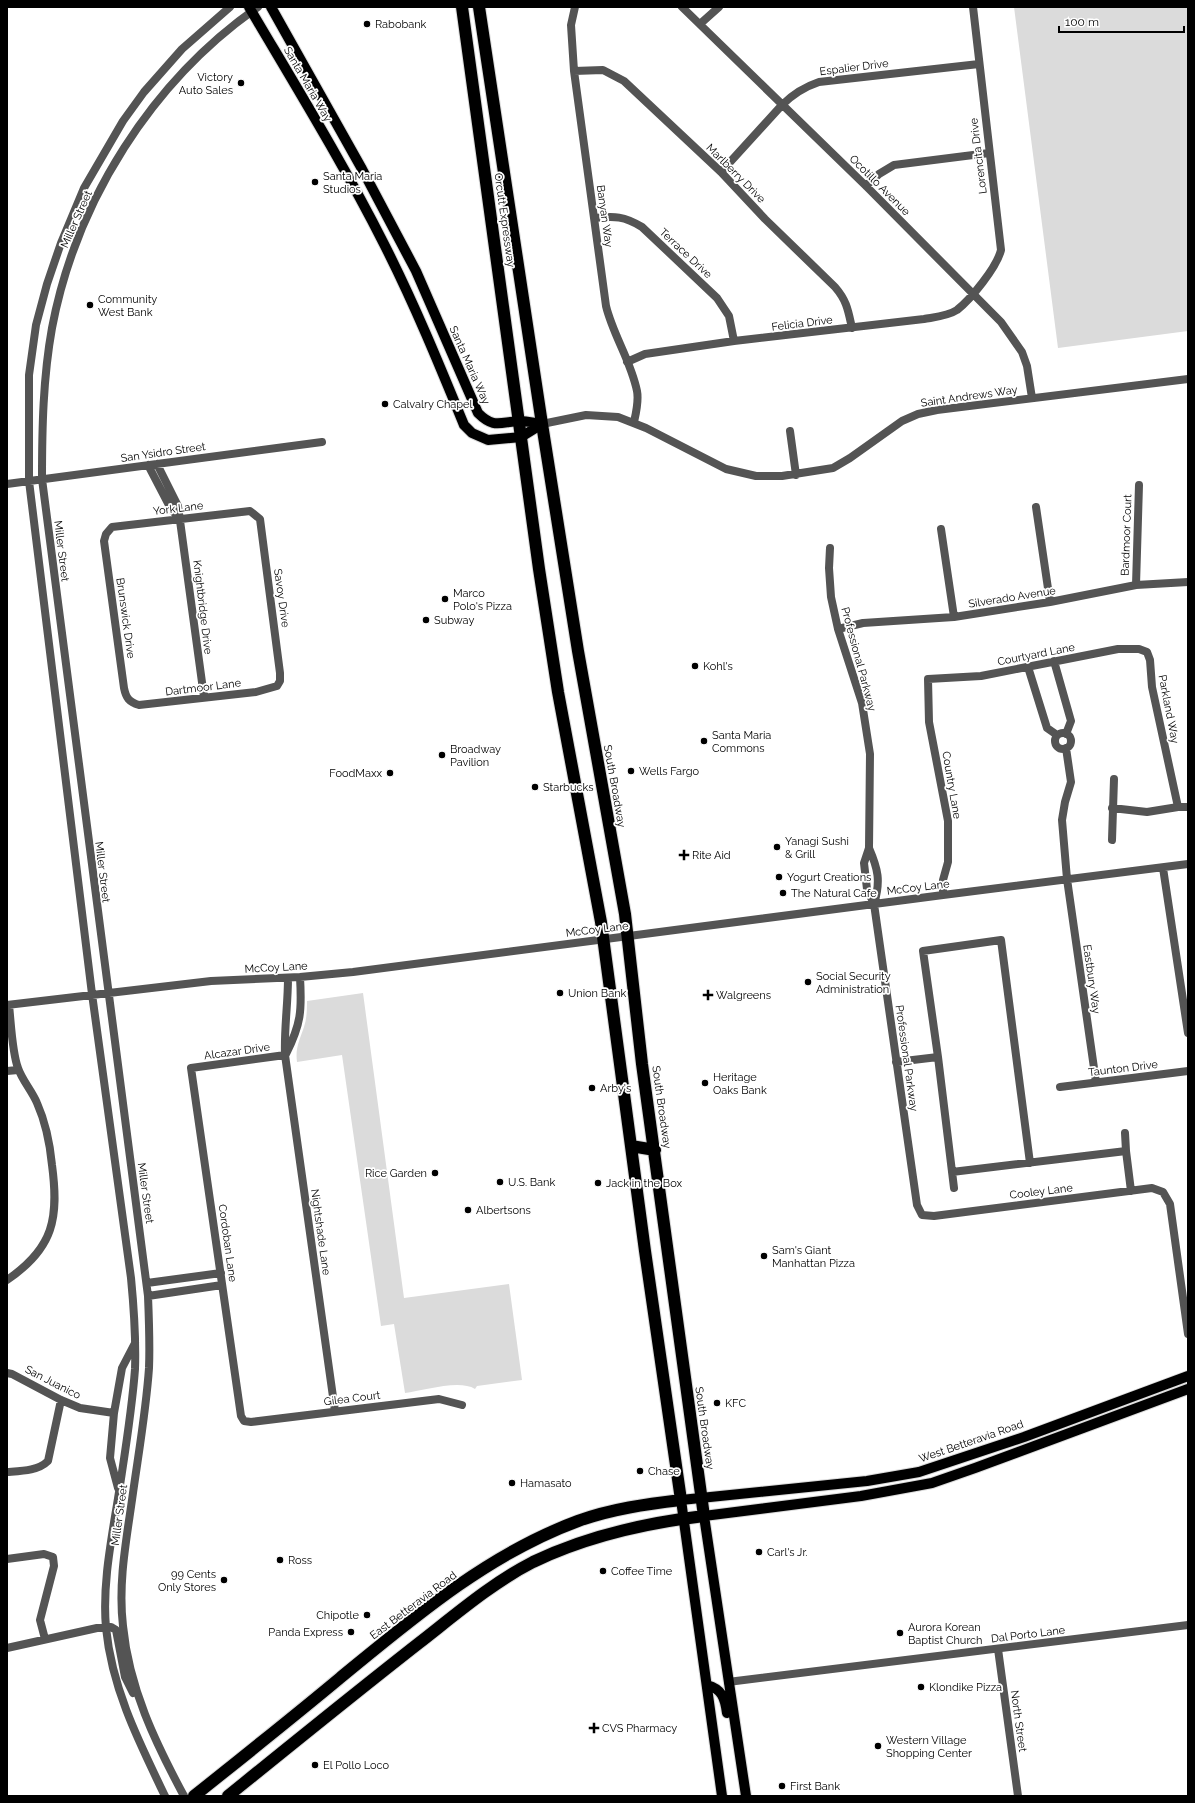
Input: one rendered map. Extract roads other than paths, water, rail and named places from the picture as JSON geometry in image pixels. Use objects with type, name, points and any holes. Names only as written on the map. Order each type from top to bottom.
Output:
[{"type":"highway","name":"Orcutt Expressway","points":[[462,7],[521,437]]},
{"type":"highway","name":"Orcutt Expressway","points":[[479,7],[542,424]]},
{"type":"highway","name":"South Broadway","points":[[542,424],[578,651],[628,937],[642,1064],[704,1516]]},
{"type":"highway","points":[[521,437],[558,692],[604,940],[631,1146],[681,1500]]},
{"type":"highway","points":[[631,1146],[653,1137]]},
{"type":"highway","points":[[631,1146],[655,1150]]},
{"type":"highway","name":"East Betteravia Road","points":[[194,1796],[349,1670],[447,1594],[524,1544],[584,1519],[651,1504],[681,1500]]},
{"type":"highway","points":[[228,1796],[363,1687],[464,1608],[507,1577],[532,1563],[590,1538],[639,1526],[704,1516]]},
{"type":"highway","points":[[349,1670],[363,1687]]},
{"type":"main road","name":"Santa Maria Way","points":[[271,7],[362,169],[416,270],[478,413],[485,420],[493,424],[519,421],[542,424]]},
{"type":"main road","name":"Santa Maria Way","points":[[253,9],[384,245],[437,359],[464,425],[472,433],[488,440],[521,437],[542,424]]},
{"type":"main road","name":"West Betteravia Road","points":[[681,1500],[867,1481],[929,1470],[1024,1437],[1188,1376]]},
{"type":"main road","points":[[704,1516],[861,1496],[932,1483],[1188,1389]]},
{"type":"main road","points":[[681,1500],[722,1796]]},
{"type":"main road","name":"South Broadway","points":[[704,1516],[745,1793]]},
{"type":"main road","points":[[707,1685],[716,1687],[721,1692],[726,1708],[737,1779],[745,1793]]},
{"type":"street","name":"Miller Street","points":[[165,1796],[125,1709],[117,1683],[106,1627],[108,1560],[133,1386],[136,1342],[131,1278],[92,994],[29,481],[29,375],[36,325],[47,284],[61,243],[84,188],[123,120],[144,92],[182,49],[230,7]]},
{"type":"street","name":"Banyan Way","points":[[575,7],[571,25],[574,71],[606,306],[611,325],[638,392],[637,411],[634,422]]},
{"type":"street","name":"Ocotillo Avenue","points":[[682,7],[866,186],[1001,322],[1019,347],[1027,366],[1032,398]]},
{"type":"street","points":[[700,24],[719,7]]},
{"type":"street","name":"Lorencita Drive","points":[[973,7],[1001,250],[999,258],[973,294]]},
{"type":"street","name":"Miller Street","points":[[184,1796],[152,1734],[139,1701],[130,1671],[123,1626],[122,1595],[124,1561],[149,1368],[150,1324],[147,1283],[42,479],[43,419],[46,373],[52,328],[61,288],[74,246],[98,196],[134,133],[159,100],[206,50],[253,9]]},
{"type":"street","name":"Espalier Drive","points":[[721,172],[782,105],[807,86],[819,82],[979,64]]},
{"type":"street","name":"Marlberry Drive","points":[[574,71],[603,70],[624,81],[721,172],[765,219],[835,287],[845,298],[852,328]]},
{"type":"street","points":[[866,186],[879,174],[894,165],[989,153]]},
{"type":"street","name":"Terrace Drive","points":[[594,218],[614,216],[628,218],[642,227],[718,298],[729,316],[734,342]]},
{"type":"street","name":"Felicia Drive","points":[[627,362],[645,354],[924,319],[948,314],[957,310],[973,294]]},
{"type":"street","name":"Saint Andrews Way","points":[[542,424],[586,415],[618,417],[634,422],[726,469],[756,476],[796,475],[833,468],[902,422],[918,414],[1032,398],[1188,379]]},
{"type":"street","points":[[790,431],[796,475]]},
{"type":"street","name":"San Ysidro Street","points":[[7,484],[322,442]]},
{"type":"street","name":"Knightbridge Drive","points":[[157,464],[178,506],[181,519],[204,697]]},
{"type":"street","points":[[148,465],[171,509],[181,519]]},
{"type":"street","name":"Bardmoor Court","points":[[1136,585],[1138,485]]},
{"type":"street","points":[[1036,507],[1050,602]]},
{"type":"street","name":"York Lane","points":[[106,534],[112,527],[250,511],[255,514]]},
{"type":"street","name":"Savoy Drive","points":[[255,514],[260,519],[280,673],[280,681],[277,686]]},
{"type":"street","points":[[941,529],[954,617]]},
{"type":"street","name":"Brunswick Drive","points":[[106,534],[104,541],[124,688],[126,697],[131,703]]},
{"type":"street","name":"Professional Parkway","points":[[830,548],[829,568],[832,598],[838,629],[862,703],[870,754],[869,848],[864,863],[867,889],[874,904],[917,1205],[922,1215]]},
{"type":"street","name":"Silverado Avenue","points":[[838,629],[863,623],[954,617],[1050,602],[1136,585],[1188,582]]},
{"type":"street","name":"Courtyard Lane","points":[[928,679],[981,676],[1118,649],[1139,649],[1147,652]]},
{"type":"street","name":"Parkland Way","points":[[1147,652],[1150,660],[1152,687],[1178,807]]},
{"type":"street","points":[[1028,667],[1047,728],[1062,734],[1069,735],[1071,740],[1069,746],[1066,748],[1060,748],[1056,744],[1062,734],[1071,721],[1054,662]]},
{"type":"street","name":"Country Lane","points":[[928,679],[929,722],[948,821],[948,862],[943,880],[943,895]]},
{"type":"street","name":"Dartmoor Lane","points":[[131,703],[139,705],[256,692],[277,686]]},
{"type":"street","name":"Eastbury Way","points":[[1066,748],[1071,782],[1065,802],[1062,820],[1067,879],[1096,1082]]},
{"type":"street","points":[[1112,840],[1114,779]]},
{"type":"street","points":[[1112,808],[1147,812],[1178,807],[1188,807]]},
{"type":"street","name":"Professional Parkway","points":[[869,848],[875,862],[879,888],[874,904]]},
{"type":"street","name":"McCoy Lane","points":[[8,1005],[211,980],[300,977],[628,937],[1188,864]]},
{"type":"street","points":[[1163,868],[1188,1033]]},
{"type":"street","points":[[954,1188],[938,1057],[922,951],[1001,940],[1030,1163]]},
{"type":"street","points":[[286,1055],[296,1034],[301,1016],[300,977]]},
{"type":"street","name":"Nightshade Lane","points":[[288,978],[287,1016],[284,1030],[286,1055],[336,1411]]},
{"type":"street","points":[[7,1280],[28,1265],[41,1249],[48,1236],[56,1203],[51,1154],[41,1114],[32,1092],[18,1070],[8,1005]]},
{"type":"street","name":"Alcazar Drive","points":[[192,1068],[286,1055]]},
{"type":"street","points":[[896,1062],[938,1057]]},
{"type":"street","name":"Cordoban Lane","points":[[192,1068],[241,1416],[244,1421]]},
{"type":"street","points":[[7,1071],[18,1070]]},
{"type":"street","name":"Taunton Drive","points":[[1060,1087],[1188,1071]]},
{"type":"street","points":[[1125,1133],[1130,1191]]},
{"type":"street","points":[[952,1172],[1126,1151]]},
{"type":"street","name":"Cooley Lane","points":[[922,1215],[934,1216],[1152,1188],[1163,1192],[1170,1204],[1188,1334]]},
{"type":"street","points":[[147,1283],[221,1273]]},
{"type":"street","points":[[148,1296],[222,1284]]},
{"type":"street","name":"Miller Street","points":[[119,1491],[110,1458],[114,1413],[122,1368],[136,1342]]},
{"type":"street","name":"San Juanico","points":[[7,1373],[22,1378],[61,1400],[80,1408],[114,1413]]},
{"type":"street","name":"Gilea Court","points":[[244,1421],[251,1422],[438,1399],[462,1405]]},
{"type":"street","points":[[7,1472],[32,1469],[44,1466],[48,1462],[61,1400]]},
{"type":"street","points":[[7,1559],[44,1554],[54,1557],[54,1566],[40,1620],[45,1639]]},
{"type":"street","name":"Dal Porto Lane","points":[[728,1682],[1188,1625]]},
{"type":"street","points":[[7,1648],[45,1639],[111,1627],[116,1630],[125,1677],[131,1690],[139,1701]]},
{"type":"street","name":"North Street","points":[[998,1649],[1018,1796]]},
{"type":"place","name":"Rabobank","points":[[367,24]]},
{"type":"place","name":"Victory Auto Sales","points":[[241,83]]},
{"type":"place","name":"Santa Maria Studios","points":[[315,182]]},
{"type":"place","name":"Community West Bank","points":[[90,305]]},
{"type":"place","name":"Calvalry Chapel","points":[[385,404]]},
{"type":"place","name":"Marco Polo's Pizza","points":[[445,599]]},
{"type":"place","name":"Subway","points":[[426,620]]},
{"type":"place","name":"Kohl's","points":[[695,666]]},
{"type":"place","name":"Santa Maria Commons","points":[[704,741]]},
{"type":"place","name":"Broadway Pavilion","points":[[442,755]]},
{"type":"place","name":"Wells Fargo","points":[[631,771]]},
{"type":"place","name":"FoodMaxx","points":[[390,773]]},
{"type":"place","name":"Starbucks","points":[[535,787]]},
{"type":"place","name":"Yanagi Sushi & Grill","points":[[777,847]]},
{"type":"place","name":"Rite Aid","points":[[684,855]]},
{"type":"place","name":"Yogurt Creations","points":[[779,877]]},
{"type":"place","name":"The Natural Cafe","points":[[783,893]]},
{"type":"place","name":"Social Security Administration","points":[[808,982]]},
{"type":"place","name":"Union Bank","points":[[560,993]]},
{"type":"place","name":"Walgreens","points":[[708,995]]},
{"type":"place","name":"Heritage Oaks Bank","points":[[705,1083]]},
{"type":"place","name":"Arby's","points":[[592,1088]]},
{"type":"place","name":"Rice Garden","points":[[435,1173]]},
{"type":"place","name":"U.S. Bank","points":[[500,1182]]},
{"type":"place","name":"Jack in the Box","points":[[598,1183]]},
{"type":"place","name":"Albertsons","points":[[468,1210]]},
{"type":"place","name":"Sam's Giant Manhattan Pizza","points":[[764,1256]]},
{"type":"place","name":"KFC","points":[[717,1403]]},
{"type":"place","name":"Chase","points":[[640,1471]]},
{"type":"place","name":"Hamasato","points":[[512,1483]]},
{"type":"place","name":"Carl's Jr.","points":[[759,1552]]},
{"type":"place","name":"Ross","points":[[280,1560]]},
{"type":"place","name":"Coffee Time","points":[[603,1571]]},
{"type":"place","name":"99 Cents Only Stores","points":[[224,1580]]},
{"type":"place","name":"Chipotle","points":[[367,1615]]},
{"type":"place","name":"Panda Express","points":[[351,1632]]},
{"type":"place","name":"Aurora Korean Baptist Church","points":[[900,1633]]},
{"type":"place","name":"Klondike Pizza","points":[[921,1687]]},
{"type":"place","name":"CVS Pharmacy","points":[[594,1728]]},
{"type":"place","name":"Western Village Shopping Center","points":[[878,1746]]},
{"type":"place","name":"El Pollo Loco","points":[[315,1765]]},
{"type":"place","name":"First Bank","points":[[782,1786]]}]
